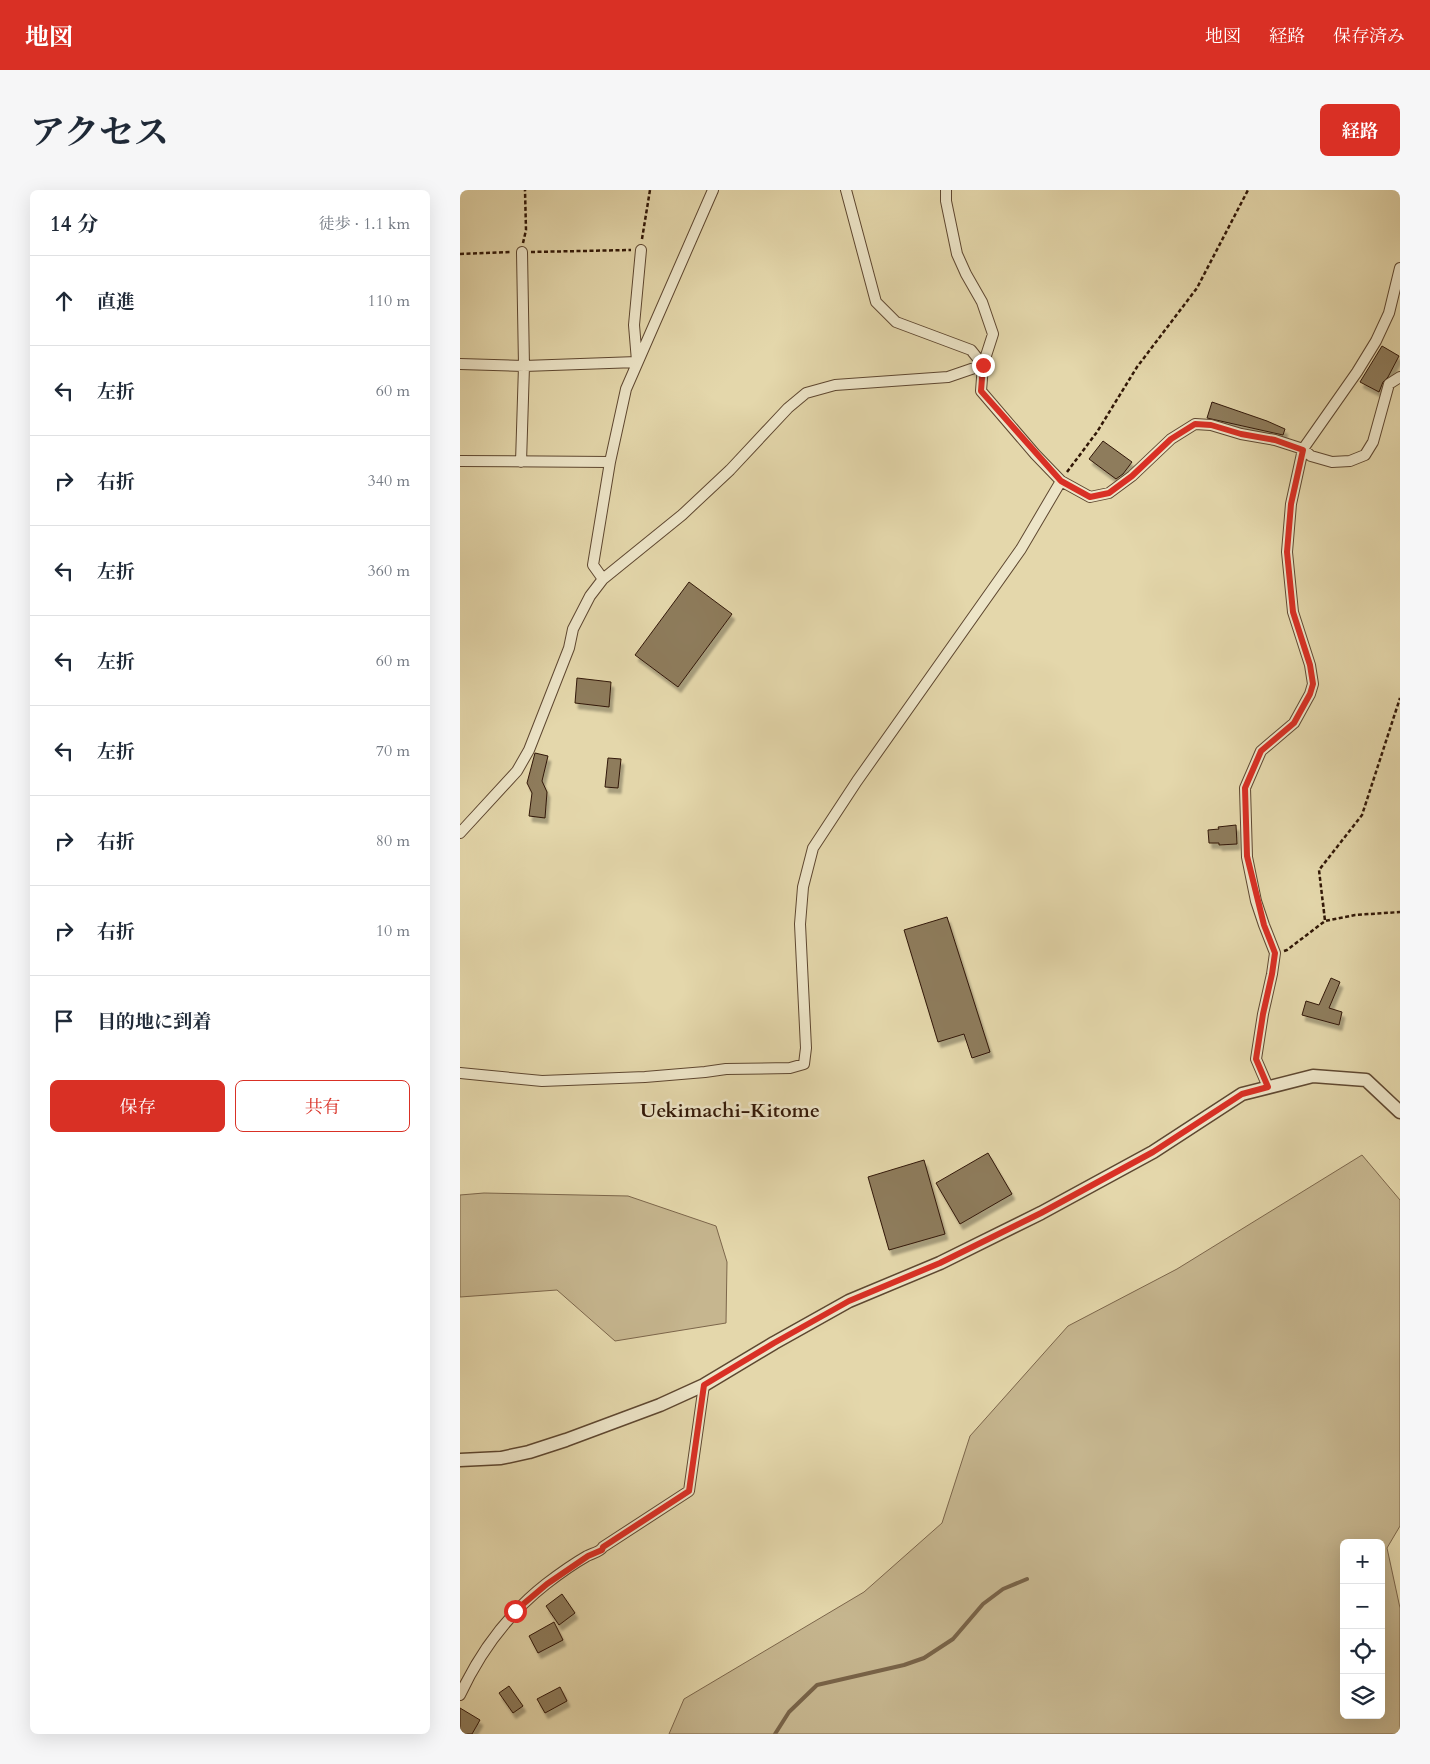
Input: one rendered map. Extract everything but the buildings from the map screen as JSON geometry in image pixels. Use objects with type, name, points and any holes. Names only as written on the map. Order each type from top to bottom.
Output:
[{"type":"street","points":[[603,578],[593,565],[610,462],[626,389],[714,190]]},
{"type":"street","points":[[846,190],[876,302],[896,322],[970,350],[983,365]]},
{"type":"street","points":[[946,190],[946,201],[957,254],[982,302],[993,334],[983,365],[981,391],[1061,481],[1090,497],[1109,493],[1132,476],[1171,439],[1195,424],[1211,425],[1241,434],[1275,440],[1303,450],[1311,456],[1332,462],[1350,461],[1365,455],[1373,442],[1389,384],[1400,377]]},
{"type":"street","points":[[637,362],[634,325],[641,250]]},
{"type":"street","points":[[521,462],[524,366],[522,252]]},
{"type":"street","points":[[1268,1087],[1256,1059],[1275,953],[1259,909],[1247,856],[1245,788],[1261,751],[1294,723],[1310,694],[1313,684],[1310,665],[1293,612],[1287,552],[1291,504],[1303,450],[1376,341],[1389,312],[1400,268]]},
{"type":"street","points":[[460,364],[524,366],[637,362]]},
{"type":"street","points":[[460,833],[517,771],[528,750],[569,648],[573,629],[590,596],[603,578],[682,515],[730,470],[788,408],[806,393],[835,385],[948,377],[983,365]]},
{"type":"street","points":[[460,461],[610,462]]},
{"type":"street","points":[[460,1074],[542,1081],[645,1076],[726,1069],[790,1068],[804,1064],[806,1048],[800,924],[803,887],[813,848],[857,781],[1021,549],[1061,481]]},
{"type":"street","points":[[460,1460],[501,1458],[528,1452],[660,1405],[704,1385],[849,1301],[940,1263],[1041,1213],[1153,1152],[1242,1094],[1313,1076],[1366,1080],[1400,1112]]},
{"type":"street","points":[[460,1695],[486,1650],[515,1611],[547,1584],[588,1556],[602,1550],[603,1547],[689,1491],[704,1385]]},
{"type":"path","points":[[522,252],[526,230],[525,190]]},
{"type":"path","points":[[460,254],[641,250],[650,190]]},
{"type":"path","points":[[1061,481],[1097,432],[1137,367],[1197,288],[1248,190]]},
{"type":"path","points":[[1326,921],[1319,870],[1362,815],[1400,698]]},
{"type":"path","points":[[1323,903],[1326,921]]},
{"type":"path","points":[[1275,953],[1288,950],[1326,921],[1355,915],[1400,912]]},
{"type":"shaded area","points":[[1362,1155],[1400,1200],[1400,1526],[1387,1548],[1400,1608],[1400,1734],[669,1734],[684,1699],[864,1592],[942,1523],[970,1436],[1068,1326],[1177,1269]]},
{"type":"shaded area","points":[[484,1193],[628,1196],[716,1226],[727,1262],[726,1323],[615,1341],[557,1290],[460,1297],[460,1195]]},
{"type":"waterway","points":[[775,1734],[789,1712],[817,1685],[904,1665],[924,1658],[953,1639],[983,1604],[1003,1589],[1027,1579]]},
{"type":"district","name":"Uekimachi-Kitome","points":[[730,1110]]},
{"type":"route","points":[[515,1611],[547,1584],[588,1556],[602,1550],[603,1547],[689,1491],[704,1385],[849,1301],[940,1263],[1041,1213],[1153,1152],[1242,1094],[1268,1087],[1256,1059],[1275,953],[1256,901],[1247,856],[1245,788],[1261,751],[1294,723],[1310,694],[1313,684],[1310,665],[1293,612],[1287,552],[1291,504],[1303,450],[1275,440],[1241,434],[1211,425],[1195,424],[1171,439],[1132,476],[1109,493],[1090,497],[1061,481],[981,391],[983,365]]}]
